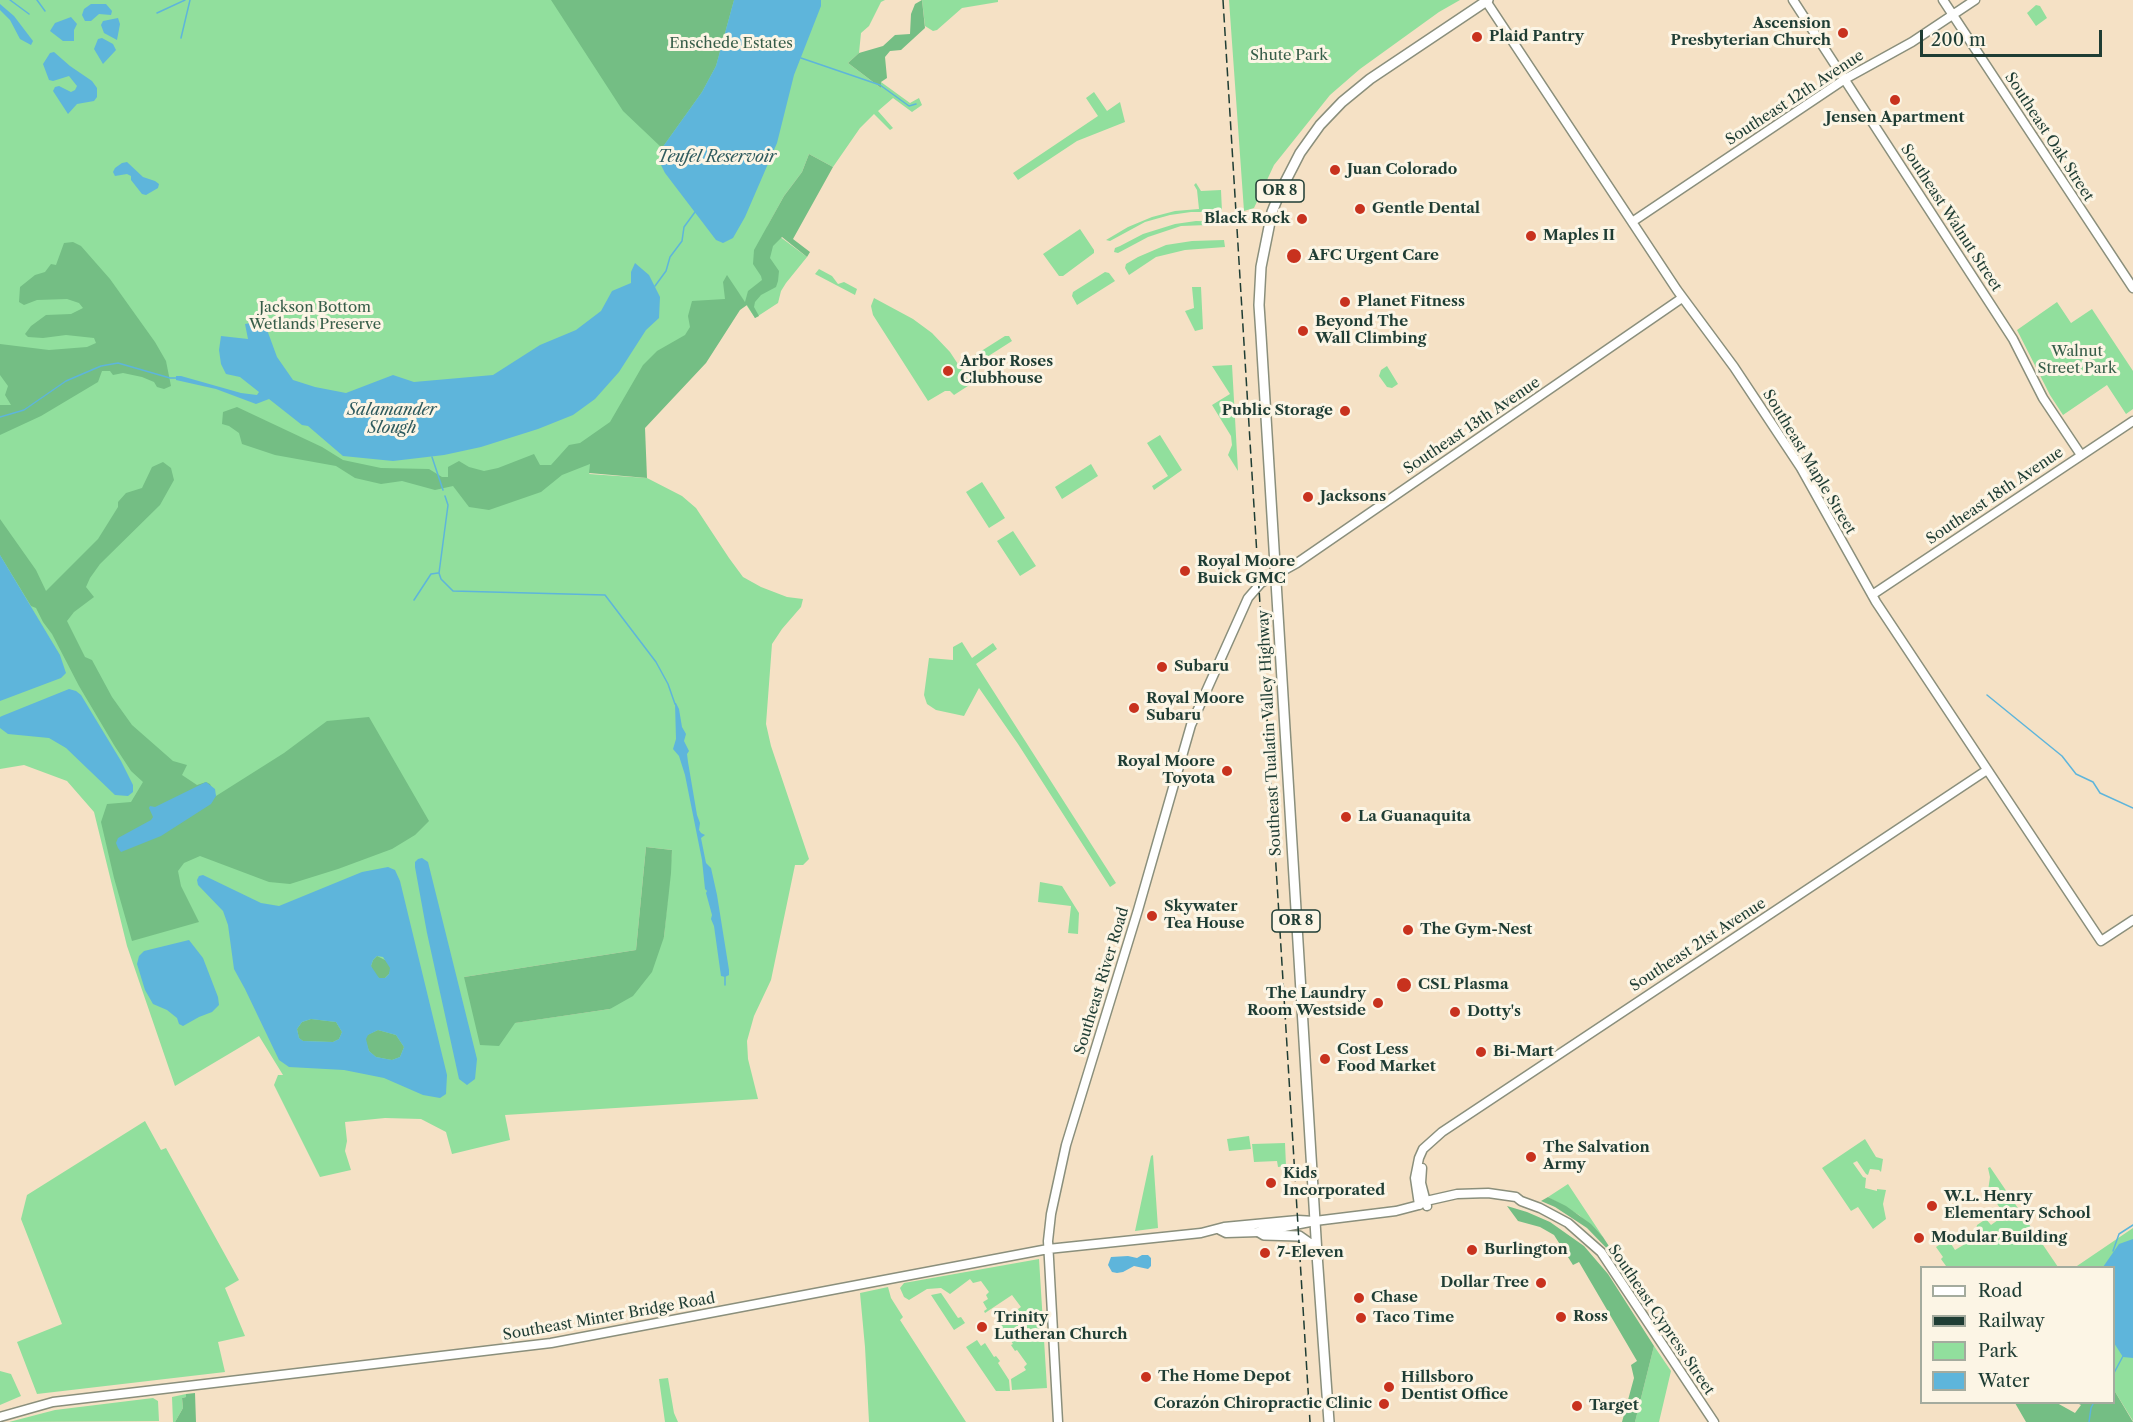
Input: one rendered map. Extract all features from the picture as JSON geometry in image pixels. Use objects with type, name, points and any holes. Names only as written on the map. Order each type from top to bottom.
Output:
[{"type":"main road","name":"Southeast Tualatin Valley Highway","points":[[1329,1422],[1259,305],[1261,266],[1272,212],[1280,192],[1300,153],[1334,110],[1370,79],[1487,1]]},
{"type":"main road","points":[[1259,1232],[1264,1235],[1299,1236],[1309,1243],[1317,1254]]},
{"type":"street","name":"Southeast Walnut Street","points":[[1793,0],[2013,339],[2043,398],[2081,455]]},
{"type":"street","name":"Southeast Oak Street","points":[[1943,0],[2133,288]]},
{"type":"street","name":"Southeast 12th Avenue","points":[[1632,222],[1845,79],[1893,53],[1975,0]]},
{"type":"street","name":"Southeast Maple Street","points":[[1487,1],[1682,298],[1734,367],[1801,468],[1872,595],[2101,941],[2133,920]]},
{"type":"street","name":"Southeast 13th Avenue","points":[[1276,576],[1682,298]]},
{"type":"street","name":"Southeast 18th Avenue","points":[[1872,595],[2133,420]]},
{"type":"street","name":"Southeast River Road","points":[[1058,1422],[1048,1249],[1051,1214],[1066,1145],[1138,910],[1191,725],[1248,598],[1261,582],[1276,576]]},
{"type":"street","name":"Southeast 21st Avenue","points":[[1424,1204],[1416,1185],[1416,1172],[1423,1149],[1442,1132],[1987,770]]},
{"type":"street","name":"Southeast Cypress Street","points":[[1315,1221],[1396,1211],[1457,1194],[1488,1193],[1516,1197],[1540,1208],[1568,1223],[1601,1252],[1714,1422]]},
{"type":"street","name":"Southeast Minter Bridge Road","points":[[0,1416],[40,1405],[76,1399],[551,1343],[1048,1249],[1220,1230],[1224,1227],[1298,1220],[1315,1221]]},
{"type":"street","name":"Southeast Minter Bridge Road","points":[[1220,1230],[1226,1233],[1259,1232],[1315,1221]]},
{"type":"green space","name":"Jackson Bottom Wetlands Preserve","points":[[0,0],[885,0],[881,2],[869,26],[861,33],[859,53],[848,63],[881,88],[881,82],[910,103],[919,98],[922,105],[912,112],[893,98],[878,111],[893,128],[890,130],[874,114],[860,128],[833,167],[809,154],[802,172],[784,196],[767,227],[807,257],[786,283],[778,303],[755,318],[739,294],[589,474],[647,478],[682,496],[696,508],[743,577],[787,597],[803,599],[801,607],[772,644],[766,724],[771,746],[809,859],[803,865],[795,865],[771,980],[754,1016],[747,1041],[748,1059],[758,1099],[505,1115],[510,1140],[452,1154],[446,1132],[421,1119],[385,1118],[345,1122],[347,1141],[345,1151],[351,1170],[320,1177],[274,1085],[278,1075],[283,1075],[259,1036],[175,1086],[127,946],[94,812],[67,781],[24,765],[0,769]],"holes":[[[646,847],[672,850],[664,937],[610,1009],[514,1023],[464,977],[636,950]]]},
{"type":"green space","points":[[551,0],[734,0],[716,66],[702,92],[662,148],[623,111]]},
{"type":"green space","points":[[922,0],[998,0],[998,2],[962,8],[933,31],[925,26]]},
{"type":"green space","points":[[922,0],[925,28],[901,50],[890,51],[885,57],[887,78],[881,82],[881,88],[848,63],[859,53],[883,46],[895,35],[910,34],[911,14],[915,4]]},
{"type":"green space","name":"Shute Park","points":[[1229,0],[1460,0],[1439,12],[1360,69],[1330,95],[1274,165],[1254,208],[1244,211]]},
{"type":"green space","points":[[2036,5],[2040,6],[2047,18],[2036,26],[2027,13]]},
{"type":"green space","points":[[1094,92],[1107,111],[1120,102],[1125,122],[1077,141],[1018,180],[1013,173],[1098,116],[1086,98]]},
{"type":"green space","points":[[809,154],[833,167],[793,239],[810,252],[807,257],[782,237],[773,246],[770,258],[779,271],[778,281],[776,287],[761,295],[755,302],[754,307],[759,316],[755,318],[747,305],[740,310],[706,363],[645,428],[647,478],[589,473],[590,464],[562,475],[541,492],[489,510],[469,507],[453,486],[435,490],[402,481],[381,484],[355,478],[336,466],[275,455],[242,444],[239,433],[222,424],[223,412],[237,407],[322,447],[343,460],[381,468],[429,469],[442,477],[448,477],[448,467],[459,461],[469,467],[484,471],[534,454],[540,465],[551,465],[569,445],[580,443],[610,422],[643,365],[657,351],[685,335],[690,327],[688,316],[692,301],[725,299],[723,282],[727,275],[745,302],[748,291],[762,280],[753,264],[754,250],[784,196],[802,172]]},
{"type":"green space","points":[[1196,183],[1201,191],[1221,190],[1222,212],[1170,215],[1145,222],[1110,241],[1106,240],[1152,217],[1175,211],[1199,209],[1197,190],[1194,185]]},
{"type":"green space","points":[[1196,221],[1233,222],[1234,224],[1181,226],[1148,237],[1118,253],[1114,252],[1115,248],[1143,234],[1175,224]]},
{"type":"green space","points":[[1080,229],[1094,253],[1063,276],[1059,276],[1043,254]]},
{"type":"green space","points":[[1224,240],[1225,247],[1185,250],[1156,257],[1129,275],[1125,268],[1126,264],[1138,257],[1166,245]]},
{"type":"green space","points":[[73,242],[81,246],[110,279],[155,342],[166,361],[171,386],[164,389],[142,377],[123,373],[113,375],[110,371],[102,371],[98,382],[41,416],[0,435],[0,405],[11,405],[5,395],[8,386],[0,375],[0,344],[49,350],[87,347],[96,343],[94,338],[66,335],[43,338],[28,337],[25,334],[31,326],[46,315],[71,314],[83,308],[79,303],[67,299],[37,300],[24,305],[19,302],[20,287],[35,275],[45,272],[51,264],[56,265],[64,243]]},
{"type":"green space","points":[[819,269],[832,276],[838,284],[844,282],[857,289],[855,295],[815,274]]},
{"type":"green space","points":[[1105,272],[1109,273],[1115,281],[1077,305],[1072,296],[1073,292]]},
{"type":"green space","points":[[1192,287],[1201,287],[1203,329],[1195,331],[1185,311],[1194,308]]},
{"type":"green space","points":[[874,298],[913,319],[932,333],[950,352],[971,384],[954,395],[950,391],[945,391],[928,401],[873,315],[871,306]]},
{"type":"green space","name":"Walnut Street Park","points":[[2057,302],[2071,323],[2092,309],[2133,371],[2133,409],[2126,414],[2107,385],[2063,415],[2050,395],[2017,330]]},
{"type":"green space","points":[[1005,336],[1009,336],[1012,341],[976,364],[973,359],[975,355]]},
{"type":"green space","points":[[1232,365],[1238,471],[1228,455],[1232,445],[1231,436],[1212,405],[1230,394],[1212,366]]},
{"type":"green space","points":[[1387,366],[1398,384],[1392,388],[1387,387],[1379,376],[1381,370]]},
{"type":"green space","points":[[1160,435],[1182,470],[1154,490],[1152,486],[1168,476],[1147,443]]},
{"type":"green space","points":[[163,462],[171,468],[174,480],[160,505],[100,564],[86,587],[94,597],[74,612],[67,621],[85,657],[92,660],[112,697],[132,725],[173,761],[187,765],[182,775],[197,785],[206,782],[210,784],[216,796],[284,753],[327,721],[369,717],[429,821],[415,835],[392,849],[290,884],[269,882],[200,856],[184,863],[178,871],[181,886],[199,922],[132,941],[101,822],[107,804],[131,802],[143,782],[131,771],[114,745],[52,634],[36,608],[31,606],[0,555],[0,519],[36,570],[46,591],[98,539],[118,507],[118,502],[126,493],[142,488],[152,467]]},
{"type":"green space","points":[[1091,464],[1098,476],[1062,499],[1055,487]]},
{"type":"green space","points":[[982,482],[1005,518],[989,528],[966,492]]},
{"type":"green space","points":[[1013,531],[1036,566],[1020,576],[997,541]]},
{"type":"green space","points":[[962,642],[972,658],[993,643],[997,649],[976,664],[1116,883],[1110,887],[979,688],[964,716],[936,710],[927,704],[924,695],[929,658],[953,660],[953,647]]},
{"type":"green space","points":[[646,847],[672,850],[671,873],[664,937],[652,972],[633,996],[610,1009],[515,1023],[499,1046],[480,1045],[464,977],[636,950]]},
{"type":"green space","points":[[1040,882],[1062,886],[1079,913],[1078,934],[1068,933],[1071,906],[1038,902]]},
{"type":"green space","points":[[377,956],[387,961],[391,969],[385,978],[379,978],[374,974],[371,966]]},
{"type":"green space","points":[[311,1019],[336,1022],[342,1032],[339,1039],[333,1042],[303,1041],[299,1038],[297,1029],[302,1022]]},
{"type":"green space","points":[[378,1030],[396,1035],[404,1047],[400,1057],[392,1060],[376,1057],[369,1051],[365,1039],[367,1035]]},
{"type":"green space","points":[[145,1121],[161,1150],[166,1148],[239,1280],[225,1288],[245,1336],[218,1342],[225,1372],[37,1394],[17,1342],[62,1324],[21,1219],[27,1195]]},
{"type":"green space","points":[[1249,1136],[1251,1149],[1229,1151],[1227,1139]]},
{"type":"green space","points":[[1865,1139],[1876,1157],[1883,1159],[1881,1172],[1870,1169],[1868,1175],[1857,1161],[1853,1163],[1866,1178],[1865,1188],[1877,1191],[1877,1189],[1886,1190],[1883,1204],[1886,1219],[1873,1229],[1858,1207],[1851,1211],[1822,1168]]},
{"type":"green space","points":[[1285,1143],[1286,1166],[1278,1167],[1277,1161],[1254,1162],[1252,1144]]},
{"type":"green space","points":[[1153,1155],[1158,1228],[1135,1231],[1151,1156]]},
{"type":"green space","points":[[1990,1167],[2057,1266],[1946,1266],[1941,1259],[1943,1257],[1936,1247],[1948,1239],[1955,1250],[1975,1238],[1977,1225],[1986,1219],[1991,1225],[2005,1215],[1988,1191],[1990,1177],[1988,1168]]},
{"type":"green space","points":[[1568,1184],[1603,1237],[1579,1215],[1548,1197]]},
{"type":"green space","points":[[1548,1197],[1566,1206],[1591,1224],[1603,1237],[1618,1260],[1587,1228],[1555,1207],[1541,1201]]},
{"type":"green space","points":[[1507,1206],[1550,1222],[1584,1246],[1608,1274],[1654,1346],[1635,1422],[1622,1422],[1634,1378],[1631,1365],[1637,1361],[1579,1262],[1573,1265],[1554,1235],[1540,1227],[1518,1221]]},
{"type":"green space","points":[[2133,1228],[2133,1421],[2115,1392],[2115,1266],[2077,1266]]},
{"type":"green space","points":[[1039,1259],[1047,1388],[1012,1390],[1011,1379],[1026,1370],[1024,1367],[1027,1364],[1017,1350],[1015,1351],[1003,1330],[1001,1331],[998,1326],[995,1329],[993,1326],[1021,1307],[1012,1295],[985,1313],[987,1309],[983,1302],[988,1299],[986,1295],[989,1292],[981,1281],[973,1283],[970,1279],[950,1294],[941,1288],[927,1289],[909,1300],[904,1297],[900,1288],[904,1283]]},
{"type":"green space","points":[[888,1287],[891,1298],[903,1317],[900,1320],[966,1422],[869,1422],[860,1293]]},
{"type":"green space","points":[[941,1293],[958,1318],[961,1317],[965,1323],[954,1330],[931,1295]]},
{"type":"green space","points":[[977,1340],[981,1346],[985,1343],[994,1357],[996,1356],[1000,1361],[998,1363],[1009,1380],[1010,1391],[996,1391],[966,1347]]},
{"type":"green space","points":[[1654,1346],[1671,1371],[1659,1422],[1635,1422]]},
{"type":"green space","points":[[0,1371],[11,1374],[21,1396],[0,1405]]},
{"type":"green space","points":[[668,1378],[674,1413],[678,1422],[665,1422],[659,1379]]},
{"type":"green space","points":[[2115,1392],[2133,1422],[2026,1422],[2016,1404],[2059,1404],[2075,1413],[2081,1405],[2079,1404],[2115,1404]]},
{"type":"green space","points":[[195,1393],[196,1422],[175,1422],[183,1408],[182,1398],[186,1397],[186,1394]]},
{"type":"green space","points":[[186,1394],[186,1397],[182,1398],[183,1408],[173,1422],[172,1397]]},
{"type":"green space","points":[[153,1398],[158,1401],[159,1421],[9,1422],[55,1410]]},
{"type":"water","name":"Teufel Reservoir","points":[[734,0],[821,0],[821,6],[794,75],[777,143],[745,217],[733,238],[723,243],[716,240],[665,173],[660,163],[662,148],[702,92],[716,66]]},
{"type":"water","points":[[0,4],[14,16],[33,41],[31,45],[20,39],[10,20],[0,10]]},
{"type":"water","points":[[91,4],[106,4],[112,11],[111,15],[99,14],[91,21],[85,21],[82,15],[84,9]]},
{"type":"water","points":[[71,17],[77,24],[74,30],[74,41],[63,41],[50,31],[55,23]]},
{"type":"water","points":[[118,18],[120,24],[117,40],[104,33],[101,25],[103,21]]},
{"type":"water","points":[[102,38],[113,44],[116,50],[103,64],[94,49],[98,39]]},
{"type":"water","points":[[54,52],[92,81],[97,88],[97,97],[94,101],[77,104],[68,114],[53,91],[59,86],[71,92],[77,86],[69,76],[49,80],[43,64],[50,53]]},
{"type":"water","points":[[127,162],[143,177],[159,184],[158,188],[146,195],[142,194],[131,180],[131,176],[127,174],[115,176],[113,172],[115,168]]},
{"type":"water","name":"Salamander Slough","points":[[635,263],[649,275],[660,297],[659,318],[646,330],[619,372],[595,399],[573,415],[481,447],[444,455],[393,461],[343,456],[308,426],[302,425],[269,399],[256,404],[216,389],[176,380],[176,376],[181,376],[241,393],[257,395],[259,392],[240,377],[226,374],[221,364],[219,350],[221,336],[248,339],[245,324],[260,321],[266,327],[277,357],[293,380],[315,387],[346,393],[393,375],[414,382],[493,375],[540,345],[576,330],[601,311],[612,291],[631,283],[631,272]]},
{"type":"water","points":[[0,555],[60,655],[66,673],[61,678],[0,701]]},
{"type":"water","points":[[69,689],[81,695],[121,761],[133,785],[133,792],[128,796],[115,795],[66,748],[49,738],[8,734],[0,728],[0,717]]},
{"type":"water","points":[[675,703],[686,734],[684,741],[689,751],[688,762],[700,823],[699,830],[705,835],[701,838],[706,863],[711,868],[717,895],[729,970],[729,975],[725,977],[721,976],[714,926],[705,889],[702,860],[685,775],[679,756],[673,749],[676,739]]},
{"type":"water","points":[[206,782],[215,789],[216,796],[211,804],[161,836],[121,852],[116,843],[118,838],[151,820],[153,817],[150,806],[155,807]]},
{"type":"water","points":[[422,858],[428,862],[477,1059],[475,1079],[467,1085],[459,1079],[427,933],[415,867],[415,862]]},
{"type":"water","points":[[388,867],[395,870],[400,881],[447,1075],[446,1094],[440,1098],[423,1095],[384,1078],[344,1070],[289,1067],[279,1060],[234,969],[228,925],[223,911],[198,885],[197,880],[203,875],[261,903],[279,906],[362,872]],"holes":[[[377,956],[383,957],[390,968],[385,978],[379,978],[371,966]],[[311,1019],[336,1022],[342,1032],[339,1039],[333,1042],[303,1041],[299,1038],[297,1029],[302,1022]],[[378,1030],[396,1035],[404,1047],[400,1057],[392,1060],[376,1057],[369,1051],[366,1039],[368,1035]]]},
{"type":"water","points":[[189,940],[203,958],[219,1005],[212,1012],[183,1026],[167,1010],[153,1004],[145,990],[137,964],[139,956],[144,951]]},
{"type":"water","points":[[2133,1239],[2133,1358],[2123,1357],[2115,1345],[2115,1266],[2104,1266],[2119,1244]]},
{"type":"water","points":[[1148,1255],[1151,1258],[1151,1266],[1148,1269],[1134,1266],[1117,1273],[1112,1272],[1108,1265],[1111,1257],[1137,1258]]},
{"type":"waterway","points":[[10,0],[29,14]]},
{"type":"waterway","points":[[37,0],[45,11]]},
{"type":"waterway","points":[[157,13],[185,0]]},
{"type":"waterway","points":[[181,38],[190,0]]},
{"type":"waterway","points":[[801,58],[880,85],[909,106],[916,104]]},
{"type":"waterway","points":[[655,286],[666,271],[670,257],[682,241],[684,227],[695,212]]},
{"type":"waterway","points":[[0,417],[24,410],[66,381],[101,366],[118,363],[177,378]]},
{"type":"waterway","points":[[1527,387],[1539,380],[1528,389]]},
{"type":"waterway","points":[[432,457],[443,490]]},
{"type":"waterway","points":[[445,496],[448,505],[439,573],[441,579],[453,591],[605,595],[656,662],[668,684],[675,704]]},
{"type":"waterway","points":[[414,600],[431,574],[438,573]]},
{"type":"waterway","points":[[1987,695],[2062,756],[2076,774],[2093,782],[2100,793],[2133,808]]},
{"type":"waterway","points":[[725,977],[725,985]]},
{"type":"waterway","points":[[2113,1251],[2119,1234],[2133,1225]]},
{"type":"waterway","points":[[2115,1371],[2123,1356]]},
{"type":"waterway","points":[[2089,1422],[2093,1404]]},
{"type":"railway","points":[[1223,0],[1310,1422]]},
{"type":"place","name":"Ascension Presbyterian Church","points":[[1843,33]]},
{"type":"place","name":"Plaid Pantry","points":[[1477,37]]},
{"type":"place","name":"Jensen Apartment","points":[[1895,100]]},
{"type":"place","name":"Juan Colorado","points":[[1335,170]]},
{"type":"place","name":"Gentle Dental","points":[[1360,209]]},
{"type":"place","name":"Black Rock","points":[[1302,219]]},
{"type":"place","name":"Maples II","points":[[1531,236]]},
{"type":"place","name":"AFC Urgent Care","points":[[1294,256]]},
{"type":"place","name":"Planet Fitness","points":[[1345,302]]},
{"type":"place","name":"Beyond The Wall Climbing","points":[[1303,331]]},
{"type":"place","name":"Arbor Roses Clubhouse","points":[[948,371]]},
{"type":"place","name":"Public Storage","points":[[1345,411]]},
{"type":"place","name":"Jacksons","points":[[1308,497]]},
{"type":"place","name":"Royal Moore Buick GMC","points":[[1185,571]]},
{"type":"place","name":"Subaru","points":[[1162,667]]},
{"type":"place","name":"Royal Moore Subaru","points":[[1134,708]]},
{"type":"place","name":"Royal Moore Toyota","points":[[1227,771]]},
{"type":"place","name":"La Guanaquita","points":[[1346,817]]},
{"type":"place","name":"Skywater Tea House","points":[[1152,916]]},
{"type":"place","name":"The Gym-Nest","points":[[1408,930]]},
{"type":"place","name":"CSL Plasma","points":[[1404,985]]},
{"type":"place","name":"The Laundry Room Westside","points":[[1378,1003]]},
{"type":"place","name":"Dotty's","points":[[1455,1012]]},
{"type":"place","name":"Bi-Mart","points":[[1481,1052]]},
{"type":"place","name":"Cost Less Food Market","points":[[1325,1059]]},
{"type":"place","name":"The Salvation Army","points":[[1531,1157]]},
{"type":"place","name":"Kids Incorporated","points":[[1271,1183]]},
{"type":"place","name":"W.L. Henry Elementary School","points":[[1932,1206]]},
{"type":"place","name":"Modular Building","points":[[1919,1238]]},
{"type":"place","name":"Burlington","points":[[1472,1250]]},
{"type":"place","name":"7-Eleven","points":[[1265,1253]]},
{"type":"place","name":"Dollar Tree","points":[[1541,1283]]},
{"type":"place","name":"Chase","points":[[1359,1298]]},
{"type":"place","name":"Ross","points":[[1561,1317]]},
{"type":"place","name":"Taco Time","points":[[1361,1318]]},
{"type":"place","name":"Trinity Lutheran Church","points":[[982,1327]]},
{"type":"place","name":"The Home Depot","points":[[1146,1377]]},
{"type":"place","name":"Hillsboro Dentist Office","points":[[1389,1387]]},
{"type":"place","name":"Corazón Chiropractic Clinic","points":[[1384,1404]]},
{"type":"place","name":"Target","points":[[1577,1406]]},
{"type":"park label","name":"Enschede Estates","points":[[731,44]]}]
